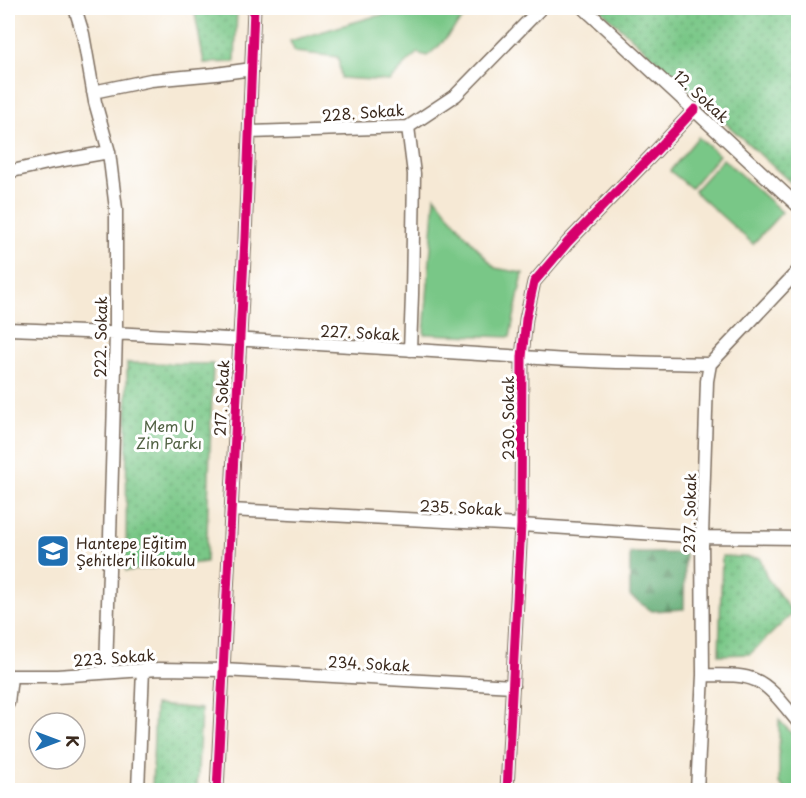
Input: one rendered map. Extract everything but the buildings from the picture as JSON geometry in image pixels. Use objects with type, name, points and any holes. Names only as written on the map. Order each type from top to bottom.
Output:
[{"type":"street","name":"222. Sokak","points":[[75,8],[83,34],[93,92],[109,152],[116,209],[116,333],[106,672]]},
{"type":"street","name":"217. Sokak","points":[[217,790],[250,132],[254,8]]},
{"type":"street","name":"228. Sokak","points":[[250,132],[408,127],[456,95],[541,8]]},
{"type":"street","name":"12. Sokak","points":[[584,8],[798,206]]},
{"type":"street","points":[[93,92],[151,80],[252,69]]},
{"type":"street","name":"230. Sokak","points":[[507,790],[521,525],[522,357],[526,319],[534,282],[568,242],[695,109]]},
{"type":"street","points":[[408,127],[414,174],[410,350]]},
{"type":"street","points":[[8,172],[109,152]]},
{"type":"street","points":[[710,364],[798,271]]},
{"type":"street","name":"227. Sokak","points":[[8,329],[116,333],[538,358],[710,364]]},
{"type":"street","name":"237. Sokak","points":[[697,790],[703,675],[702,537],[707,381],[710,364]]},
{"type":"street","name":"235. Sokak","points":[[231,510],[702,537],[798,538]]},
{"type":"street","points":[[138,790],[143,670]]},
{"type":"street","name":"223. Sokak","points":[[9,677],[143,670],[223,670]]},
{"type":"street","name":"234. Sokak","points":[[223,670],[513,686]]},
{"type":"street","points":[[703,675],[740,676],[764,684],[798,722]]},
{"type":"street","points":[[8,703],[9,677]]},
{"type":"green space","points":[[194,8],[237,8],[235,62],[204,63]]},
{"type":"green space","points":[[417,8],[472,8],[439,46],[427,56],[417,53],[389,81],[341,78],[338,57],[295,52],[290,41],[372,17]]},
{"type":"green space","points":[[599,8],[798,8],[798,189]]},
{"type":"green space","points":[[698,137],[719,155],[691,188],[670,171]]},
{"type":"green space","points":[[723,159],[782,212],[753,244],[694,191]]},
{"type":"green space","points":[[435,196],[495,268],[523,273],[510,337],[424,334]]},
{"type":"green space","name":"Mem U Zin Parkı","points":[[127,363],[213,364],[206,562],[126,571]]},
{"type":"green space","points":[[630,553],[685,553],[684,609],[652,611],[630,596]]},
{"type":"green space","points":[[722,556],[760,558],[767,578],[793,613],[750,654],[719,655]]},
{"type":"green space","points":[[155,705],[201,709],[197,790],[152,790]]},
{"type":"green space","points":[[779,720],[798,740],[798,790],[786,790],[779,783]]},
{"type":"cycle path","points":[[217,790],[245,238],[254,8]]},
{"type":"cycle path","points":[[507,790],[521,525],[522,357],[526,319],[534,282],[568,242],[695,109]]},
{"type":"place","name":"Hantepe Eğitim Şehitleri İlkokulu","points":[[53,551]]}]
